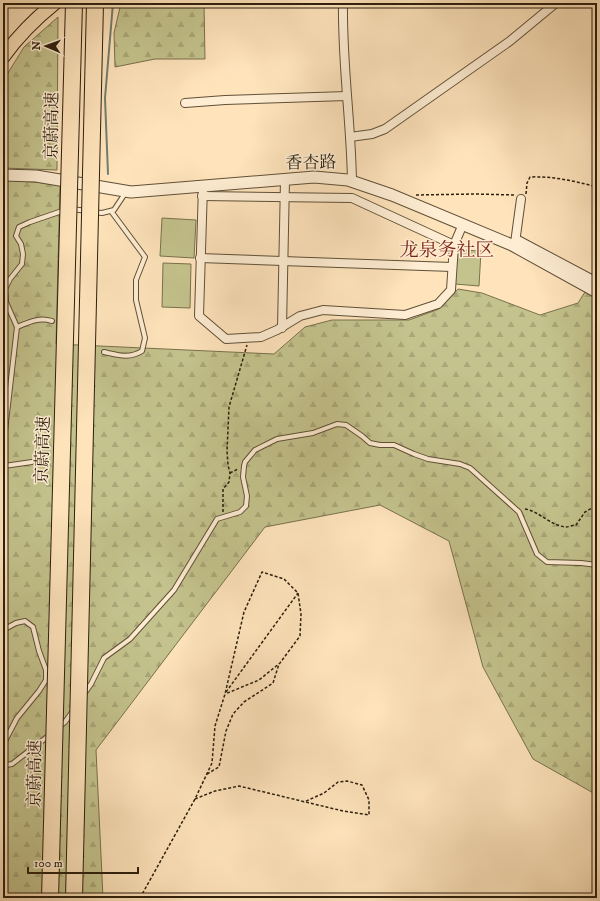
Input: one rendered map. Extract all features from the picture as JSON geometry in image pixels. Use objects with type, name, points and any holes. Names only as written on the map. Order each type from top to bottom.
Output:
[{"type":"highway","name":"京蔚高速","points":[[50,898],[74,3]]},
{"type":"highway","points":[[74,898],[96,3]]},
{"type":"main road","points":[[3,56],[16,39],[34,20],[55,3]]},
{"type":"street","points":[[343,3],[343,48],[352,181]]},
{"type":"street","points":[[350,137],[372,134],[385,129],[510,41],[556,3]]},
{"type":"street","points":[[185,103],[225,100],[347,96]]},
{"type":"street","name":"香杏路","points":[[3,175],[36,176],[127,191],[203,191],[314,177],[352,181],[515,243],[597,292]]},
{"type":"street","points":[[282,328],[284,180]]},
{"type":"street","points":[[454,245],[352,198],[284,197],[203,191],[198,316],[226,339],[249,338],[261,337],[282,328],[300,316],[323,310],[405,314],[438,304],[450,290],[454,245],[463,224]]},
{"type":"street","points":[[521,199],[515,243],[597,282]]},
{"type":"street","points":[[200,258],[452,267]]},
{"type":"lane","points":[[3,448],[17,327],[6,302],[5,289],[10,279],[22,264],[23,254],[21,244],[16,236],[19,227],[63,210],[77,209],[102,213],[114,210],[127,191]]},
{"type":"lane","points":[[104,352],[123,356],[135,355],[142,351],[145,338],[136,300],[136,280],[146,257],[111,211]]},
{"type":"lane","points":[[17,327],[34,320],[45,318],[52,321]]},
{"type":"lane","points":[[3,763],[6,765],[12,764],[65,722],[91,684],[104,658],[130,639],[174,590],[218,519],[240,512],[246,506],[248,496],[244,477],[245,462],[256,450],[277,439],[313,434],[337,424],[346,425],[370,443],[380,445],[394,444],[414,454],[460,464],[470,468],[519,512],[537,554],[547,562],[580,563],[597,566]]},
{"type":"lane","points":[[3,460],[4,466],[32,462]]},
{"type":"lane","points":[[3,630],[16,623],[24,621],[33,627],[39,651],[46,670],[46,680],[17,718],[5,741],[3,754]]},
{"type":"path","points":[[415,194],[515,195],[521,199],[526,195],[527,183],[530,177],[567,179],[597,187]]},
{"type":"path","points":[[222,517],[223,489],[229,482],[230,473],[227,451],[229,407],[241,370],[249,338]]},
{"type":"path","points":[[230,473],[244,466]]},
{"type":"path","points":[[517,510],[529,510],[550,522],[566,527],[576,525],[585,512],[597,505]]},
{"type":"path","points":[[140,898],[195,800],[212,763],[215,726],[225,694],[244,612],[262,572],[284,579],[298,593],[301,614],[300,636],[280,662],[259,680],[225,694]]},
{"type":"path","points":[[225,694],[298,593]]},
{"type":"path","points":[[207,774],[219,767],[226,731],[233,714],[244,702],[273,683],[280,662]]},
{"type":"path","points":[[195,800],[215,791],[239,786],[304,802],[343,811],[369,814],[369,800],[362,785],[347,781],[338,782],[324,793],[304,802]]},
{"type":"green space","points":[[121,3],[204,3],[205,59],[155,59],[115,67],[114,33]]},
{"type":"green space","points":[[58,17],[57,170],[3,168],[3,81],[24,47]]},
{"type":"green space","points":[[3,180],[60,184],[56,344],[274,354],[305,327],[332,320],[409,320],[439,309],[458,289],[482,293],[540,315],[578,303],[585,292],[597,298],[597,795],[533,759],[483,667],[449,541],[380,505],[265,527],[96,750],[103,898],[3,898]]},
{"type":"green space","points":[[162,218],[196,220],[194,258],[160,256]]},
{"type":"green space","points":[[457,250],[481,251],[479,286],[455,284]]},
{"type":"green space","points":[[163,263],[191,264],[190,308],[162,307]]},
{"type":"waterway","points":[[108,174],[105,98],[113,3]]},
{"type":"district","name":"龙泉务社区","points":[[447,250]]}]
